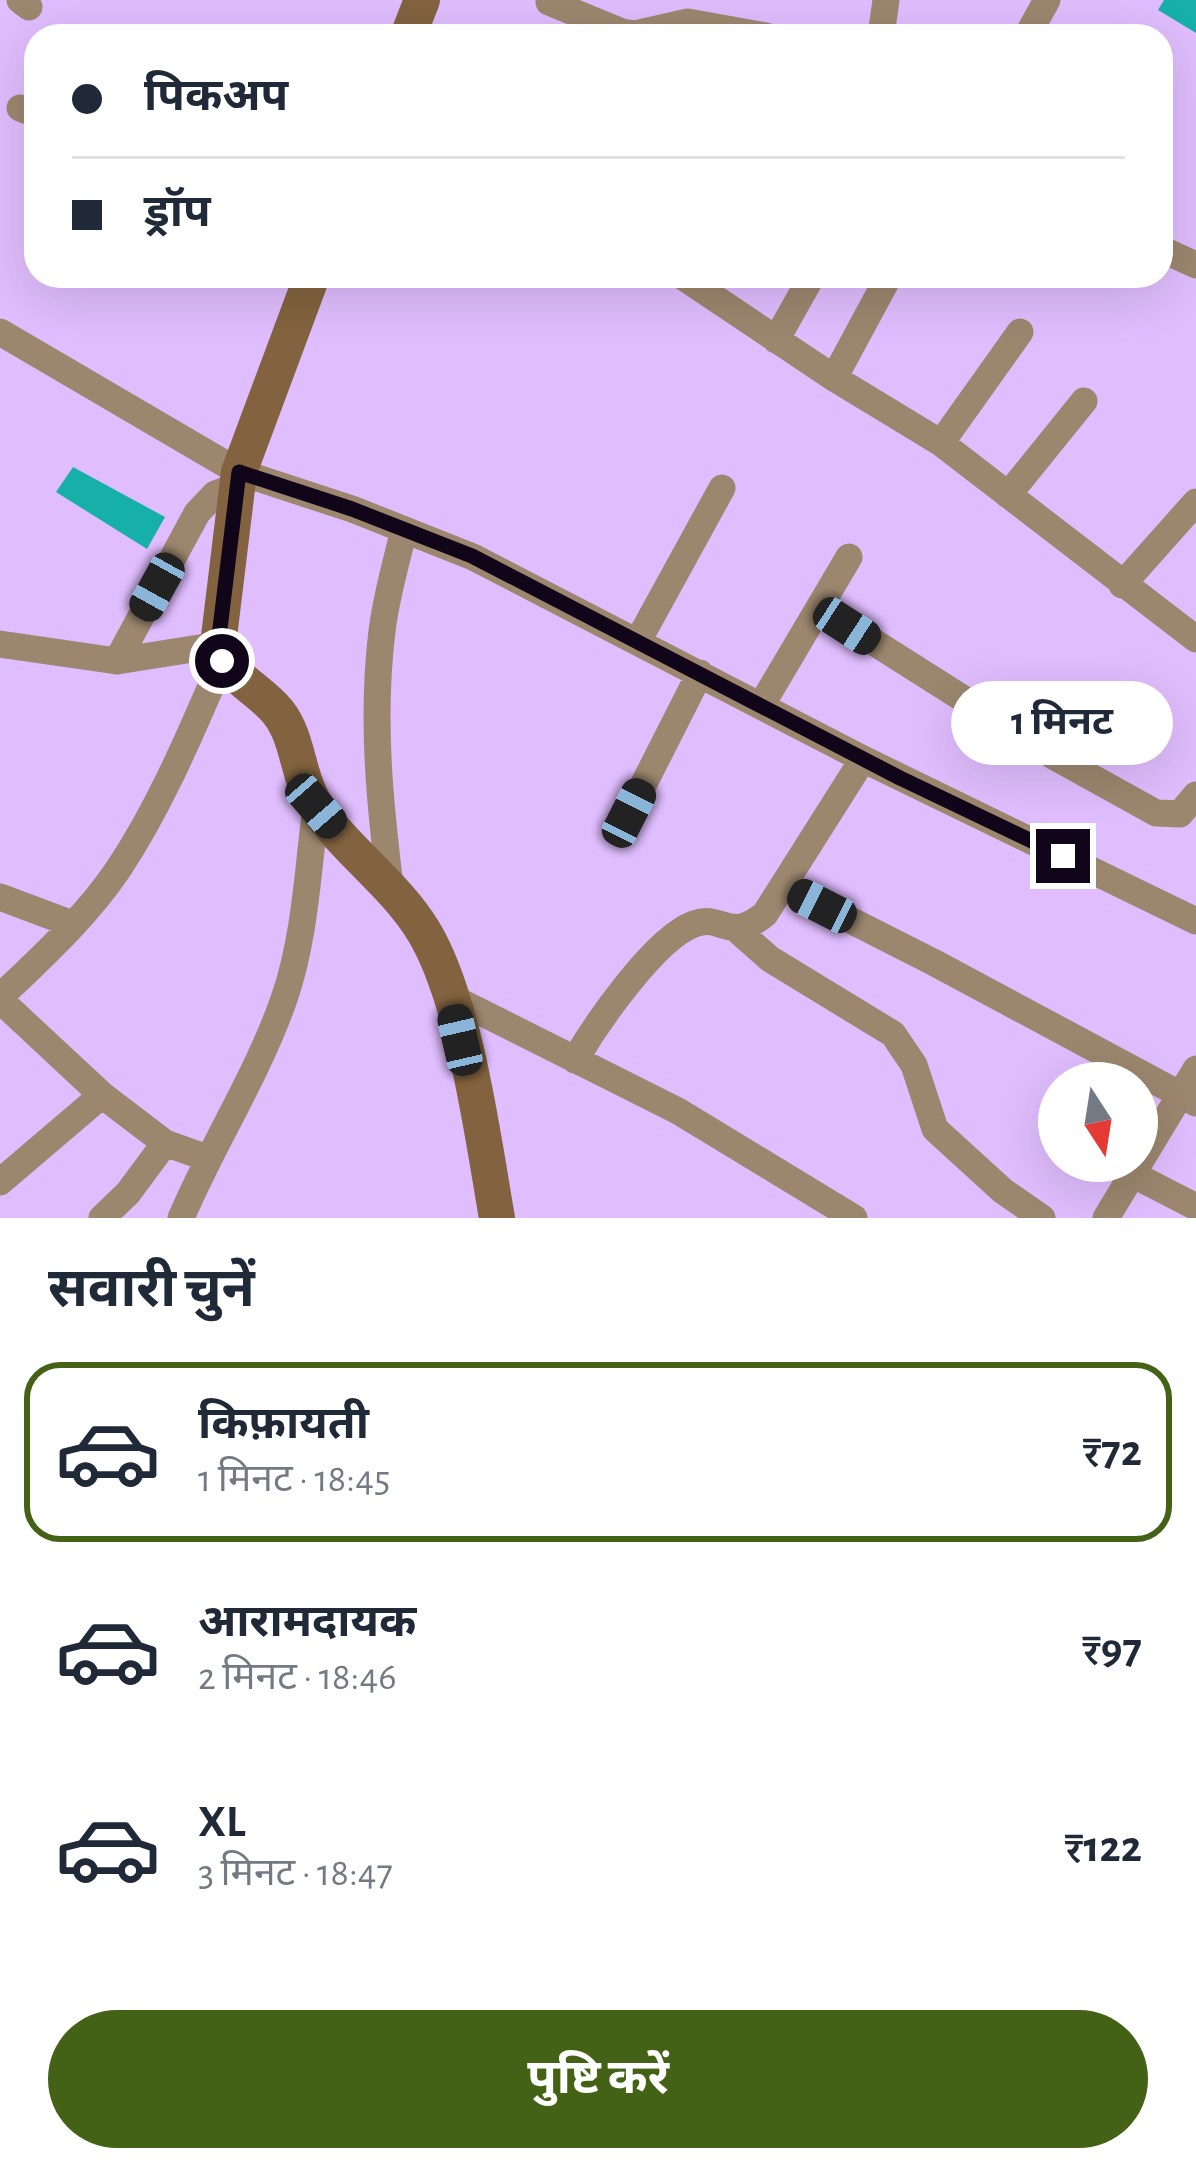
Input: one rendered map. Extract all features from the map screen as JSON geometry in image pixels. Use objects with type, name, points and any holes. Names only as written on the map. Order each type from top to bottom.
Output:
[{"type":"street","points":[[549,2],[608,24]]},
{"type":"street","points":[[660,24],[693,11],[731,24]]},
{"type":"street","points":[[207,1158],[166,1143],[102,1095],[0,999],[117,871],[162,797],[220,653],[238,479],[308,288]]},
{"type":"street","points":[[700,288],[941,443],[1196,639]]},
{"type":"street","points":[[776,340],[805,288]]},
{"type":"street","points":[[834,378],[883,288]]},
{"type":"street","points":[[0,332],[238,479],[472,556],[863,759],[1196,921]]},
{"type":"street","points":[[941,443],[1020,332]]},
{"type":"street","points":[[1008,495],[1084,401]]},
{"type":"street","points":[[117,661],[197,513],[238,479]]},
{"type":"street","points":[[638,641],[722,488]]},
{"type":"street","points":[[1122,585],[1196,502]]},
{"type":"street","points":[[392,894],[376,756],[378,666],[404,530]]},
{"type":"street","points":[[762,704],[849,557]]},
{"type":"street","points":[[820,608],[1055,757],[1156,813],[1180,814],[1196,795]]},
{"type":"street","points":[[0,644],[117,661],[220,653],[278,711],[290,731],[316,806],[424,932],[451,997],[497,1218]]},
{"type":"street","points":[[629,813],[700,673]]},
{"type":"street","points":[[575,1060],[615,996],[680,932],[705,922],[736,929],[765,914],[863,759]]},
{"type":"street","points":[[181,1218],[207,1158],[252,1081],[286,996],[316,806]]},
{"type":"street","points":[[785,887],[1188,1099]]},
{"type":"street","points":[[0,897],[72,924]]},
{"type":"street","points":[[736,929],[770,959],[893,1034],[914,1066],[934,1129],[1003,1191],[1042,1218]]},
{"type":"street","points":[[451,997],[678,1112],[854,1218]]},
{"type":"street","points":[[1158,1141],[1188,1099],[1196,1069]]},
{"type":"street","points":[[0,1181],[102,1095]]},
{"type":"street","points":[[102,1218],[166,1143]]},
{"type":"street","points":[[1106,1218],[1129,1182]]},
{"type":"street","points":[[1148,1182],[1196,1207]]},
{"type":"building","points":[[1164,0],[1196,0],[1196,33],[1158,10]]},
{"type":"building","points":[[73,467],[165,517],[147,549],[56,492]]},
{"type":"route","points":[[222,661],[218,645],[239,472],[472,556],[900,778],[1063,856]]}]
